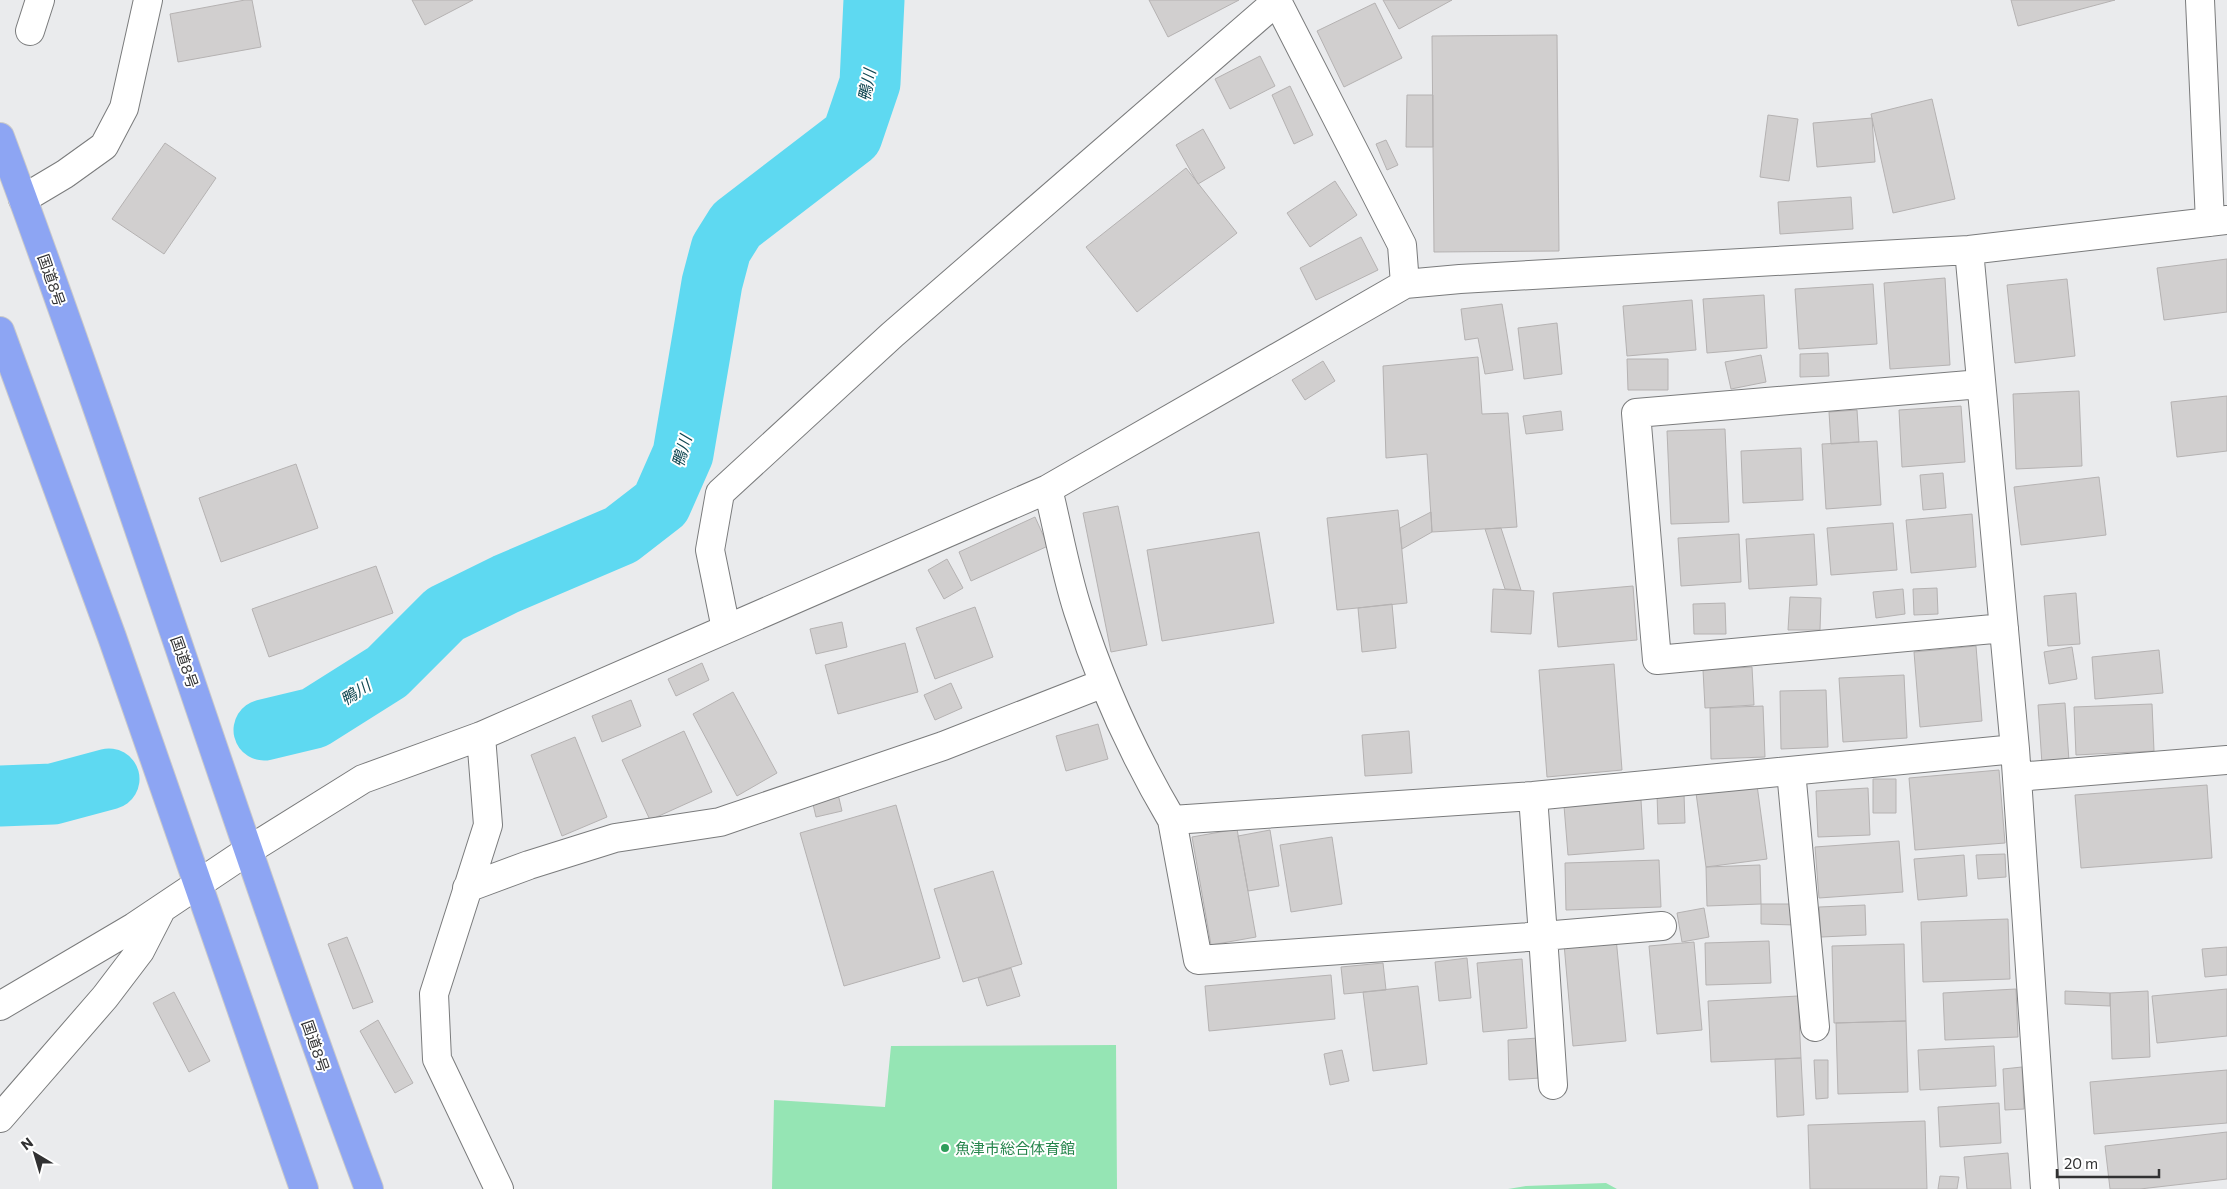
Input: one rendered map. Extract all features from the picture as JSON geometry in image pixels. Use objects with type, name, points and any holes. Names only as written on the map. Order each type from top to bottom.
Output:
[{"type":"highway","name":"国道8号","points":[[0,137],[178,640],[324,1069],[369,1189]]},
{"type":"highway","points":[[0,331],[121,665],[304,1189]]},
{"type":"street","points":[[30,31],[40,0]]},
{"type":"street","points":[[23,199],[65,174],[104,146],[124,108],[148,0]]},
{"type":"street","points":[[726,629],[710,550],[720,493],[892,335],[1276,0],[1402,245],[1405,284]]},
{"type":"street","points":[[0,1006],[134,926],[249,850],[363,779],[481,736],[1048,489],[1405,284],[1460,279],[1969,250],[2219,221],[2200,0]]},
{"type":"street","points":[[1969,250],[2015,749],[2045,1189]]},
{"type":"street","points":[[1981,384],[1636,413],[1656,660],[2004,628]]},
{"type":"street","points":[[1048,489],[1078,610],[1104,683],[1146,776],[1172,820],[1198,960],[1662,926]]},
{"type":"street","points":[[467,888],[529,865],[615,838],[720,822],[943,746],[1104,683]]},
{"type":"street","points":[[481,736],[488,825],[434,994],[437,1059],[499,1189]]},
{"type":"street","points":[[1172,820],[1533,796],[2015,749]]},
{"type":"street","points":[[2017,777],[2227,760]]},
{"type":"street","points":[[1791,771],[1815,1027]]},
{"type":"street","points":[[1533,796],[1553,1085]]},
{"type":"street","points":[[0,1118],[105,997],[140,951],[162,908]]},
{"type":"green space","name":"魚津市総合体育館","points":[[1116,1045],[1117,1189],[772,1189],[774,1100],[885,1107],[891,1046]]},
{"type":"green space","points":[[1606,1183],[1617,1189],[1508,1189],[1526,1186]]},
{"type":"building","points":[[252,0],[261,47],[178,62],[170,14]]},
{"type":"building","points":[[412,0],[473,0],[425,25]]},
{"type":"building","points":[[1149,0],[1239,0],[1168,37]]},
{"type":"building","points":[[1383,0],[1452,0],[1399,29]]},
{"type":"building","points":[[2011,0],[2115,0],[2018,26]]},
{"type":"building","points":[[1375,3],[1402,58],[1344,87],[1317,31]]},
{"type":"building","points":[[1557,35],[1559,251],[1434,252],[1432,36]]},
{"type":"building","points":[[1260,56],[1275,86],[1230,109],[1215,79]]},
{"type":"building","points":[[1290,86],[1313,135],[1294,144],[1272,95]]},
{"type":"building","points":[[1407,95],[1433,95],[1433,147],[1406,147]]},
{"type":"building","points":[[1932,99],[1955,199],[1893,213],[1871,114]]},
{"type":"building","points":[[1768,115],[1798,119],[1789,181],[1760,177]]},
{"type":"building","points":[[1872,118],[1875,162],[1817,167],[1813,123]]},
{"type":"building","points":[[1203,129],[1225,168],[1198,184],[1176,145]]},
{"type":"building","points":[[1386,140],[1398,165],[1387,170],[1376,144]]},
{"type":"building","points":[[165,143],[216,178],[164,254],[112,219]]},
{"type":"building","points":[[1186,168],[1237,233],[1137,312],[1086,247]]},
{"type":"building","points":[[1335,181],[1357,215],[1310,247],[1287,213]]},
{"type":"building","points":[[1851,197],[1853,229],[1780,234],[1778,202]]},
{"type":"building","points":[[1361,237],[1378,270],[1316,300],[1300,268]]},
{"type":"building","points":[[2227,259],[2227,312],[2164,320],[2157,268]]},
{"type":"building","points":[[1945,278],[1950,365],[1890,369],[1884,283]]},
{"type":"building","points":[[2067,279],[2075,356],[2015,363],[2007,285]]},
{"type":"building","points":[[1873,284],[1877,344],[1799,349],[1795,289]]},
{"type":"building","points":[[1764,295],[1767,348],[1707,353],[1703,299]]},
{"type":"building","points":[[1692,300],[1696,350],[1627,356],[1623,306]]},
{"type":"building","points":[[1502,304],[1513,370],[1485,374],[1478,338],[1465,340],[1461,309]]},
{"type":"building","points":[[1557,323],[1562,374],[1524,379],[1518,328]]},
{"type":"building","points":[[1828,353],[1829,376],[1800,377],[1800,354]]},
{"type":"building","points":[[1761,355],[1766,382],[1731,389],[1725,362]]},
{"type":"building","points":[[1478,357],[1482,414],[1508,413],[1517,527],[1432,532],[1427,454],[1386,458],[1383,366]]},
{"type":"building","points":[[1627,359],[1668,359],[1668,390],[1628,390]]},
{"type":"building","points":[[1323,361],[1335,381],[1305,400],[1292,380]]},
{"type":"building","points":[[2079,391],[2082,466],[2016,469],[2013,394]]},
{"type":"building","points":[[2227,396],[2227,451],[2177,457],[2171,402]]},
{"type":"building","points":[[1961,406],[1965,462],[1902,467],[1899,410]]},
{"type":"building","points":[[1857,410],[1859,442],[1831,444],[1829,412]]},
{"type":"building","points":[[1561,411],[1563,430],[1526,434],[1523,416]]},
{"type":"building","points":[[1725,429],[1729,522],[1671,524],[1667,431]]},
{"type":"building","points":[[1877,441],[1881,505],[1826,509],[1822,444]]},
{"type":"building","points":[[1801,448],[1803,500],[1743,503],[1741,451]]},
{"type":"building","points":[[296,464],[318,528],[221,562],[199,498]]},
{"type":"building","points":[[1943,473],[1946,508],[1923,510],[1920,475]]},
{"type":"building","points":[[2099,477],[2106,535],[2021,545],[2014,487]]},
{"type":"building","points":[[1118,506],[1147,645],[1111,652],[1083,513]]},
{"type":"building","points":[[1398,510],[1407,603],[1337,610],[1327,518]]},
{"type":"building","points":[[1431,512],[1432,532],[1402,549],[1400,528]]},
{"type":"building","points":[[1972,514],[1976,567],[1911,573],[1906,520]]},
{"type":"building","points":[[1035,517],[1048,546],[971,581],[959,552]]},
{"type":"building","points":[[1893,523],[1897,570],[1831,575],[1827,528]]},
{"type":"building","points":[[1501,528],[1521,590],[1505,589],[1485,529]]},
{"type":"building","points":[[1259,532],[1274,623],[1162,641],[1147,550]]},
{"type":"building","points":[[1739,534],[1741,582],[1681,586],[1678,538]]},
{"type":"building","points":[[1814,534],[1817,585],[1749,589],[1746,539]]},
{"type":"building","points":[[947,559],[963,588],[944,599],[928,570]]},
{"type":"building","points":[[376,566],[393,613],[269,657],[252,609]]},
{"type":"building","points":[[1633,586],[1637,640],[1558,647],[1553,593]]},
{"type":"building","points":[[1937,588],[1938,614],[1914,615],[1913,589]]},
{"type":"building","points":[[1493,589],[1534,591],[1531,634],[1491,632]]},
{"type":"building","points":[[1903,589],[1905,614],[1876,618],[1873,592]]},
{"type":"building","points":[[2076,593],[2080,644],[2048,646],[2044,596]]},
{"type":"building","points":[[1790,597],[1821,598],[1820,630],[1788,630]]},
{"type":"building","points":[[1725,603],[1726,634],[1694,634],[1693,604]]},
{"type":"building","points":[[1392,604],[1396,648],[1362,652],[1358,608]]},
{"type":"building","points":[[975,607],[993,657],[935,679],[916,628]]},
{"type":"building","points":[[842,622],[847,647],[816,654],[810,629]]},
{"type":"building","points":[[905,643],[918,692],[838,714],[825,665]]},
{"type":"building","points":[[1976,646],[1982,721],[1920,727],[1914,652]]},
{"type":"building","points":[[2072,647],[2077,679],[2049,684],[2044,652]]},
{"type":"building","points":[[2159,650],[2163,693],[2095,699],[2092,657]]},
{"type":"building","points":[[702,663],[709,680],[676,696],[668,679]]},
{"type":"building","points":[[1614,664],[1622,770],[1547,777],[1539,670]]},
{"type":"building","points":[[1752,667],[1754,705],[1705,708],[1703,670]]},
{"type":"building","points":[[1904,675],[1907,738],[1843,742],[1839,678]]},
{"type":"building","points":[[951,683],[962,708],[935,720],[924,695]]},
{"type":"building","points":[[1826,690],[1828,747],[1781,749],[1780,691]]},
{"type":"building","points":[[733,692],[777,773],[737,796],[693,714]]},
{"type":"building","points":[[631,700],[641,726],[602,742],[592,716]]},
{"type":"building","points":[[2065,703],[2069,761],[2042,764],[2038,705]]},
{"type":"building","points":[[2152,704],[2154,751],[2076,755],[2074,707]]},
{"type":"building","points":[[1763,706],[1765,757],[1711,759],[1710,708]]},
{"type":"building","points":[[1098,724],[1108,759],[1066,771],[1056,736]]},
{"type":"building","points":[[684,731],[712,792],[650,820],[622,760]]},
{"type":"building","points":[[1409,731],[1412,773],[1365,776],[1362,735]]},
{"type":"building","points":[[575,737],[607,817],[562,836],[531,755]]},
{"type":"building","points":[[1999,770],[2005,843],[1915,850],[1909,778]]},
{"type":"building","points":[[1873,779],[1896,779],[1896,813],[1873,813]]},
{"type":"building","points":[[1757,785],[1767,859],[1706,867],[1696,793]]},
{"type":"building","points":[[2207,785],[2212,858],[2081,868],[2075,795]]},
{"type":"building","points":[[1868,788],[1870,835],[1818,837],[1816,791]]},
{"type":"building","points":[[838,794],[842,811],[816,817],[812,800]]},
{"type":"building","points":[[1684,794],[1685,823],[1658,824],[1657,795]]},
{"type":"building","points":[[1641,800],[1644,849],[1568,855],[1564,806]]},
{"type":"building","points":[[896,805],[940,958],[844,986],[800,833]]},
{"type":"building","points":[[1237,829],[1256,937],[1211,945],[1192,837]]},
{"type":"building","points":[[1270,830],[1279,886],[1248,891],[1238,836]]},
{"type":"building","points":[[1332,837],[1342,904],[1291,912],[1280,845]]},
{"type":"building","points":[[1899,841],[1903,892],[1819,898],[1815,847]]},
{"type":"building","points":[[2005,854],[2006,877],[1978,879],[1976,855]]},
{"type":"building","points":[[1964,855],[1967,896],[1918,900],[1914,859]]},
{"type":"building","points":[[1659,860],[1661,907],[1566,910],[1565,863]]},
{"type":"building","points":[[1760,865],[1761,904],[1707,906],[1706,867]]},
{"type":"building","points":[[993,871],[1022,964],[963,982],[934,889]]},
{"type":"building","points":[[1761,904],[1796,904],[1795,925],[1761,924]]},
{"type":"building","points":[[1865,905],[1866,935],[1821,937],[1819,907]]},
{"type":"building","points":[[1704,908],[1709,937],[1682,942],[1677,913]]},
{"type":"building","points":[[2008,919],[2010,979],[1923,982],[1921,922]]},
{"type":"building","points":[[347,937],[373,1002],[353,1009],[328,944]]},
{"type":"building","points":[[1616,938],[1626,1041],[1573,1046],[1564,944]]},
{"type":"building","points":[[1769,941],[1771,983],[1706,985],[1705,943]]},
{"type":"building","points":[[1694,942],[1702,1030],[1657,1034],[1649,946]]},
{"type":"building","points":[[1904,944],[1906,1021],[1834,1023],[1832,946]]},
{"type":"building","points":[[2227,947],[2227,975],[2205,977],[2202,949]]},
{"type":"building","points":[[1467,958],[1471,998],[1439,1001],[1435,962]]},
{"type":"building","points":[[1522,959],[1527,1028],[1483,1032],[1477,963]]},
{"type":"building","points":[[1383,963],[1386,990],[1344,994],[1341,967]]},
{"type":"building","points":[[1011,968],[1020,996],[987,1006],[978,978]]},
{"type":"building","points":[[1331,975],[1335,1019],[1209,1031],[1205,986]]},
{"type":"building","points":[[1418,986],[1427,1064],[1373,1071],[1363,992]]},
{"type":"building","points":[[2016,989],[2018,1037],[1945,1040],[1943,993]]},
{"type":"building","points":[[2227,989],[2227,1036],[2157,1043],[2152,996]]},
{"type":"building","points":[[2065,991],[2110,993],[2110,1006],[2065,1004]]},
{"type":"building","points":[[2148,991],[2150,1057],[2112,1059],[2110,993]]},
{"type":"building","points":[[174,992],[210,1061],[189,1072],[153,1003]]},
{"type":"building","points":[[1798,996],[1801,1058],[1711,1062],[1708,1001]]},
{"type":"building","points":[[378,1020],[413,1083],[395,1093],[360,1031]]},
{"type":"building","points":[[1906,1021],[1908,1092],[1838,1094],[1836,1023]]},
{"type":"building","points":[[1538,1038],[1540,1078],[1509,1080],[1508,1040]]},
{"type":"building","points":[[1994,1046],[1996,1086],[1920,1090],[1918,1050]]},
{"type":"building","points":[[1342,1050],[1349,1081],[1330,1085],[1324,1054]]},
{"type":"building","points":[[1801,1058],[1804,1115],[1777,1117],[1775,1059]]},
{"type":"building","points":[[1814,1060],[1828,1060],[1828,1098],[1816,1099]]},
{"type":"building","points":[[2022,1067],[2024,1109],[2005,1110],[2003,1069]]},
{"type":"building","points":[[2227,1070],[2227,1123],[2094,1134],[2090,1082]]},
{"type":"building","points":[[1999,1103],[2001,1143],[1940,1147],[1938,1107]]},
{"type":"building","points":[[1925,1121],[1927,1189],[1810,1189],[1808,1125]]},
{"type":"building","points":[[2227,1132],[2227,1179],[2140,1189],[2110,1189],[2105,1146]]},
{"type":"building","points":[[2008,1153],[2011,1189],[1967,1189],[1964,1157]]},
{"type":"building","points":[[1940,1176],[1959,1177],[1957,1189],[1938,1189]]},
{"type":"waterway","name":"鴨川","points":[[264,730],[314,718],[387,672],[445,614],[506,584],[621,535],[661,504],[683,454],[712,283],[721,249],[736,225],[852,136],[870,83],[874,0]]},
{"type":"waterway","name":"鴨川","points":[[0,796],[53,794],[109,779]]},
{"type":"place","name":"魚津市総合体育館","points":[[945,1148]]}]
